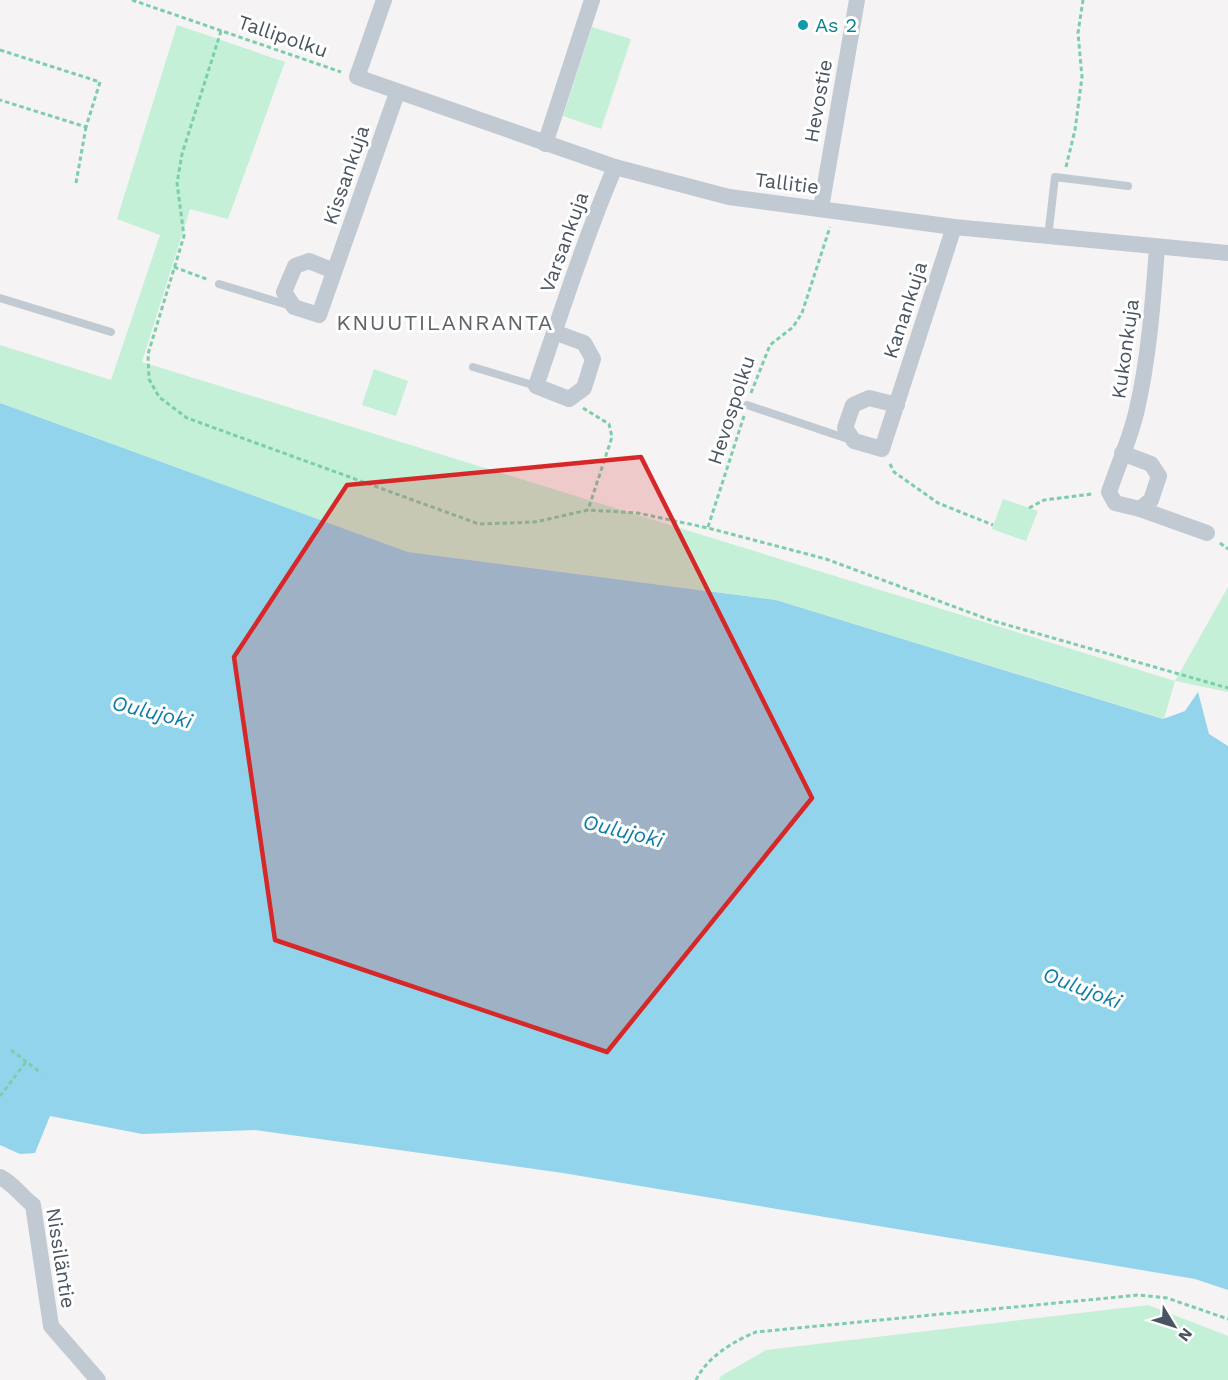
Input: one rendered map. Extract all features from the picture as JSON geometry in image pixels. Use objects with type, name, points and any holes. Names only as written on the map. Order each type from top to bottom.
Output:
[{"type":"street","points":[[357,77],[384,0]]},
{"type":"street","points":[[545,144],[592,0]]},
{"type":"street","name":"Hevostie","points":[[828,209],[857,0]]},
{"type":"street","name":"Tallitie","points":[[357,77],[397,93],[615,167],[729,197],[1048,238],[1228,253]]},
{"type":"street","name":"Kissankuja","points":[[294,307],[319,315],[397,93]]},
{"type":"street","name":"Varsankuja","points":[[536,386],[596,211],[615,167]]},
{"type":"street","name":"Kanankuja","points":[[882,449],[954,227]]},
{"type":"street","name":"Kukonkuja","points":[[1109,492],[1137,410],[1154,293],[1157,248]]},
{"type":"street","points":[[294,307],[284,292],[295,266],[309,261],[334,270]]},
{"type":"street","points":[[536,386],[569,399],[584,388],[593,359],[584,343],[554,332]]},
{"type":"street","points":[[882,449],[854,441],[845,428],[853,405],[869,398],[897,405]]},
{"type":"street","points":[[1122,453],[1151,464],[1159,476],[1151,500],[1140,509]]},
{"type":"street","points":[[1109,492],[1115,503],[1140,509],[1207,533]]},
{"type":"street","name":"Nissiläntie","points":[[0,1177],[12,1183],[22,1197],[33,1205],[51,1326],[98,1380]]},
{"type":"lane","points":[[1048,238],[1055,177],[1128,186]]},
{"type":"lane","points":[[219,284],[294,307]]},
{"type":"lane","points":[[0,298],[111,332]]},
{"type":"lane","points":[[473,367],[536,386]]},
{"type":"lane","points":[[747,405],[854,441]]},
{"type":"path","name":"Tallipolku","points":[[134,0],[357,77]]},
{"type":"path","points":[[1063,178],[1075,130],[1082,77],[1078,33],[1083,0]]},
{"type":"path","points":[[221,31],[182,154],[177,183],[184,236],[148,354],[149,379],[159,397],[188,418],[479,524],[535,522],[588,510],[638,513],[708,528],[826,559],[990,620],[1228,688]]},
{"type":"path","points":[[0,50],[100,82],[86,128],[76,183]]},
{"type":"path","points":[[0,100],[86,128]]},
{"type":"path","name":"Hevospolku","points":[[708,528],[747,405],[770,345],[793,327],[802,313],[828,209]]},
{"type":"path","points":[[174,267],[219,284]]},
{"type":"path","points":[[569,399],[609,424],[612,437],[588,510]]},
{"type":"path","points":[[882,449],[894,472],[938,503],[993,525]]},
{"type":"path","points":[[1029,508],[1044,500],[1109,492]]},
{"type":"path","points":[[11,1050],[41,1073]]},
{"type":"path","points":[[0,1096],[26,1062]]},
{"type":"path","points":[[696,1380],[718,1354],[736,1340],[756,1332],[1139,1295],[1167,1298],[1228,1319]]},
{"type":"highlighted area","points":[[641,457],[812,798],[607,1052],[275,940],[234,657],[347,485]]},
{"type":"green space","points":[[177,25],[285,62],[228,219],[190,209],[142,362],[1175,681],[1164,719],[776,600],[408,552],[0,403],[0,345],[111,380],[160,235],[117,219]]},
{"type":"green space","points":[[592,27],[631,39],[601,129],[563,116]]},
{"type":"green space","points":[[374,369],[408,381],[396,416],[362,405]]},
{"type":"green space","points":[[1003,499],[1038,511],[1026,541],[992,529]]},
{"type":"green space","points":[[1228,587],[1228,692],[1175,681]]},
{"type":"green space","points":[[1148,1305],[1228,1336],[1228,1380],[719,1380],[721,1376],[766,1350]]},
{"type":"water","name":"Oulujoki","points":[[0,403],[408,552],[776,600],[1163,719],[1185,711],[1198,692],[1209,734],[1228,746],[1228,1290],[1195,1279],[563,1173],[255,1130],[142,1134],[50,1116],[35,1153],[20,1154],[0,1145]]},
{"type":"place","name":"As 2","points":[[803,25]]},
{"type":"district","name":"KNUUTILANRANTA","points":[[445,322]]}]
